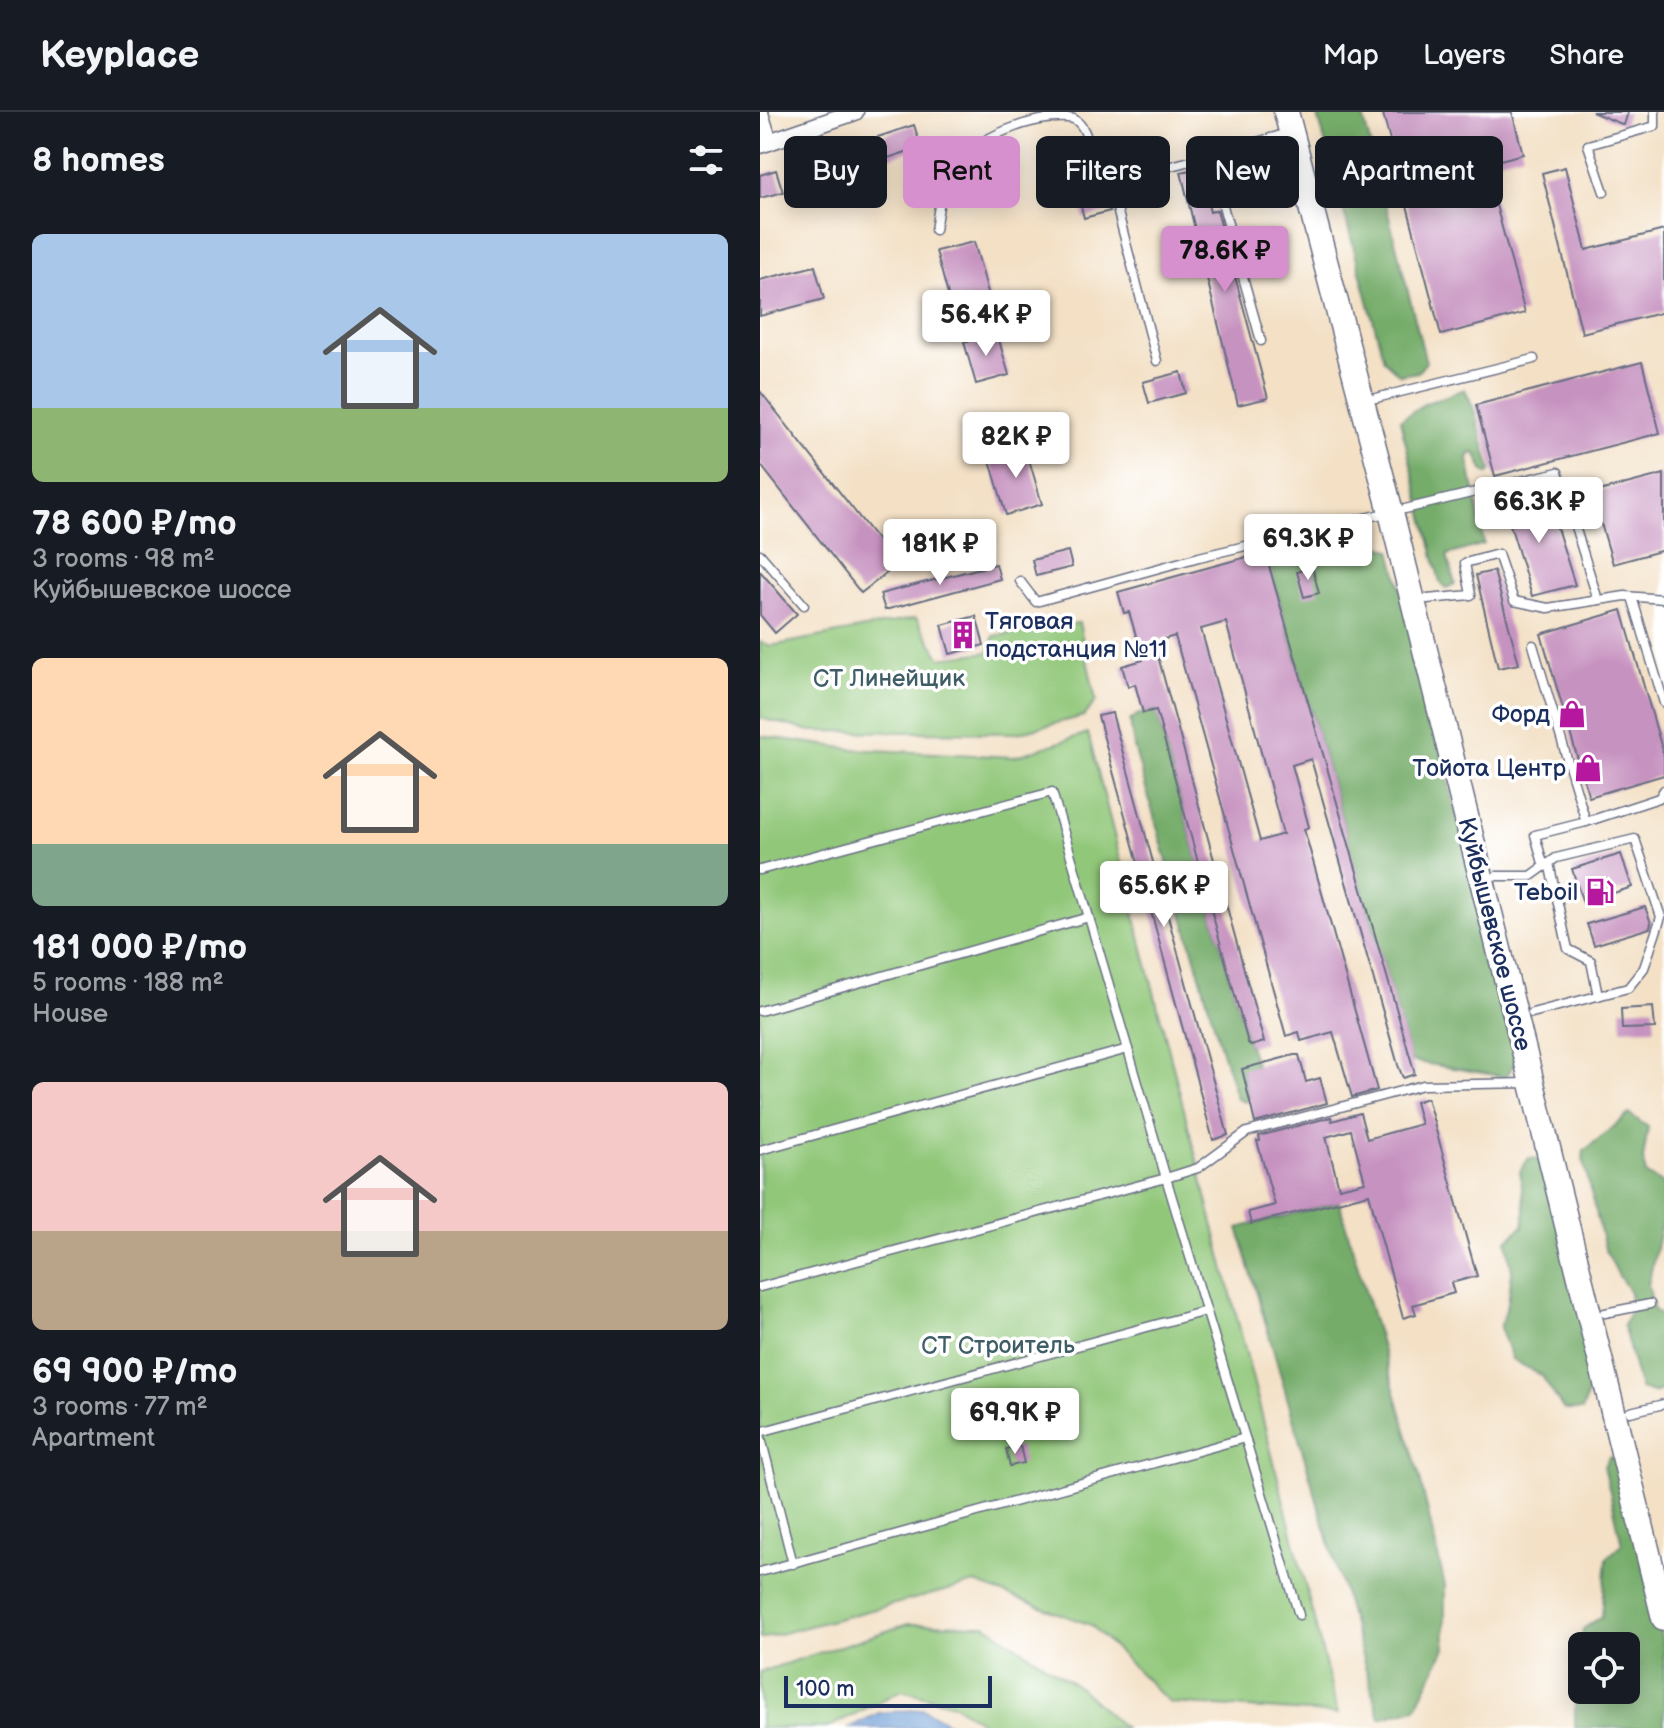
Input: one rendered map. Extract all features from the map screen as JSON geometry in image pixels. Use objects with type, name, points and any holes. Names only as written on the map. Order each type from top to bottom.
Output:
[{"type":"main road","name":"Куйбышевское шоссе","points":[[1293,119],[1376,398],[1398,510],[1427,599],[1532,1013],[1664,1559]]},
{"type":"main road","name":"Куйбышевское шоссе","points":[[1293,119],[1398,510],[1532,1083],[1664,1618]]},
{"type":"street","points":[[760,113],[764,144],[855,112]]},
{"type":"lane","points":[[1604,192],[1588,145],[1655,126],[1655,112]]},
{"type":"lane","points":[[935,230],[949,173],[962,155],[990,132],[1023,118],[1057,113],[1074,119],[1086,136]]},
{"type":"lane","points":[[1254,136],[1293,119]]},
{"type":"lane","points":[[1117,208],[1157,361]]},
{"type":"lane","points":[[1224,208],[1261,341]]},
{"type":"lane","points":[[1376,398],[1534,359]]},
{"type":"lane","points":[[1020,581],[1036,602],[1199,557],[1558,472],[1598,600]]},
{"type":"lane","points":[[760,554],[804,605]]},
{"type":"lane","points":[[1427,599],[1471,595],[1465,563],[1498,554],[1514,601],[1548,608],[1632,597],[1664,599]]},
{"type":"lane","points":[[1632,597],[1664,703]]},
{"type":"lane","points":[[1533,645],[1586,822]]},
{"type":"lane","points":[[1598,996],[1591,961],[1568,949],[1535,835],[1659,798],[1664,790]]},
{"type":"lane","points":[[760,870],[1052,792],[1299,1615]]},
{"type":"lane","points":[[1496,876],[1531,876],[1556,858],[1635,839],[1661,917],[1644,968],[1628,988],[1532,1013]]},
{"type":"lane","points":[[760,1011],[1089,917]]},
{"type":"lane","points":[[760,1150],[1128,1049]]},
{"type":"lane","points":[[760,1287],[1166,1178],[1198,1168],[1247,1132],[1423,1085],[1532,1083]]},
{"type":"lane","points":[[1605,1313],[1650,1304]]},
{"type":"lane","points":[[793,1564],[760,1433],[1206,1311]]},
{"type":"lane","points":[[1630,1412],[1664,1404]]},
{"type":"lane","points":[[760,1572],[1245,1438]]},
{"type":"green space","points":[[1317,112],[1362,112],[1368,136],[1323,136]]},
{"type":"green space","points":[[1343,208],[1387,208],[1426,362],[1418,372],[1400,375],[1384,360]]},
{"type":"green space","points":[[1465,389],[1491,470],[1488,474],[1483,470],[1476,454],[1471,453],[1468,458],[1484,544],[1447,555],[1455,584],[1446,588],[1440,582],[1400,420],[1424,404]]},
{"type":"green space","points":[[1377,545],[1391,550],[1517,1059],[1506,1077],[1411,1061],[1270,567],[1281,560],[1300,560],[1332,550]]},
{"type":"green space","name":"СТ Линейщик","points":[[916,618],[941,658],[988,652],[994,636],[1079,623],[1096,701],[1084,716],[1017,733],[810,731],[760,718],[760,642],[771,646]]},
{"type":"green space","points":[[1156,710],[1256,1065],[1242,1070],[1248,1098],[1245,1102],[1237,1099],[1223,1055],[1134,747],[1130,721],[1137,715]]},
{"type":"green space","name":"СТ Строитель","points":[[1088,733],[1338,1714],[1170,1703],[1091,1625],[975,1583],[760,1639],[760,736],[852,749],[1014,757]]},
{"type":"green space","points":[[1629,1114],[1648,1127],[1643,1159],[1646,1175],[1664,1184],[1664,1212],[1648,1285],[1654,1310],[1664,1316],[1664,1389],[1653,1393],[1640,1389],[1623,1325],[1631,1311],[1630,1292],[1605,1249],[1583,1159],[1584,1151]]},
{"type":"green space","points":[[1529,1158],[1541,1159],[1592,1357],[1582,1410],[1564,1410],[1542,1376],[1512,1359],[1500,1328],[1508,1303],[1512,1272],[1507,1240],[1523,1226],[1525,1211],[1520,1171]]},
{"type":"green space","points":[[1339,1202],[1419,1474],[1445,1586],[1445,1648],[1416,1708],[1380,1718],[1238,1228]]},
{"type":"green space","points":[[1609,1457],[1617,1458],[1664,1648],[1664,1728],[1575,1728],[1575,1704],[1640,1704],[1640,1632],[1583,1632],[1602,1616],[1607,1558],[1622,1544],[1604,1466]]},
{"type":"green space","points":[[908,1624],[985,1625],[1080,1688],[1124,1728],[991,1728],[953,1704],[902,1690],[827,1728],[760,1728],[760,1672]]},
{"type":"water","points":[[923,1709],[957,1728],[848,1728],[879,1713]]},
{"type":"building","points":[[1512,112],[1523,154],[1503,159],[1503,136],[1389,136],[1383,114]]},
{"type":"building","points":[[1592,112],[1628,112],[1624,125]]},
{"type":"building","points":[[914,125],[918,136],[903,136],[903,153],[887,158],[887,136],[881,136]]},
{"type":"building","points":[[1565,167],[1586,250],[1664,230],[1664,312],[1582,333],[1542,173]]},
{"type":"building","points":[[776,170],[783,192],[760,198],[760,175]]},
{"type":"building","points":[[1186,171],[1186,192],[1181,172]]},
{"type":"building","points":[[1081,208],[1109,208],[1110,211],[1084,218]]},
{"type":"building","points":[[1190,208],[1209,208],[1210,212],[1217,210],[1268,398],[1238,405]]},
{"type":"building","points":[[1408,208],[1497,208],[1525,313],[1441,335]]},
{"type":"building","points":[[974,242],[991,303],[953,313],[936,251]]},
{"type":"building","points":[[815,266],[824,299],[760,316],[760,280]]},
{"type":"building","points":[[997,333],[1009,375],[976,384],[964,342]]},
{"type":"building","points":[[1642,362],[1660,433],[1495,476],[1476,405]]},
{"type":"building","points":[[1181,372],[1186,393],[1149,403],[1143,382]]},
{"type":"building","points":[[760,391],[897,565],[861,593],[760,464]]},
{"type":"building","points":[[1025,446],[1042,504],[1006,515],[989,457]]},
{"type":"building","points":[[1664,474],[1664,550],[1613,564],[1592,493]]},
{"type":"building","points":[[1546,493],[1575,585],[1532,596],[1504,505]]},
{"type":"building","points":[[1068,551],[1072,567],[1036,576],[1032,560]]},
{"type":"building","points":[[1265,552],[1415,1074],[1403,1078],[1398,1065],[1311,759],[1292,765],[1309,827],[1304,829],[1377,1090],[1352,1097],[1333,1032],[1301,1041],[1299,1032],[1286,1036],[1175,636],[1154,642],[1264,1042],[1251,1046],[1248,1043],[1156,710],[1143,713],[1135,684],[1128,687],[1122,666],[1143,660],[1129,612],[1124,613],[1118,592]],"holes":[[[1226,622],[1283,834],[1260,841],[1201,629]]]},
{"type":"building","points":[[996,564],[1000,579],[885,610],[880,594]]},
{"type":"building","points":[[1312,567],[1319,593],[1304,597],[1297,572]]},
{"type":"building","points":[[760,571],[797,614],[775,633],[760,615]]},
{"type":"building","points":[[1494,571],[1519,664],[1498,668],[1476,575]]},
{"type":"building","points":[[1622,610],[1664,756],[1664,775],[1589,797],[1541,634]]},
{"type":"building","name":"Тяговая подстанция №11","points":[[976,616],[984,645],[950,654],[942,625]]},
{"type":"building","points":[[1112,713],[1228,1135],[1213,1140],[1098,716]]},
{"type":"building","points":[[1621,854],[1632,887],[1583,903],[1572,869]]},
{"type":"building","points":[[1645,907],[1650,928],[1594,945],[1587,924]]},
{"type":"building","points":[[1653,1007],[1655,1028],[1622,1029],[1621,1009]]},
{"type":"building","points":[[1299,1055],[1306,1082],[1320,1078],[1327,1103],[1255,1123],[1242,1069]]},
{"type":"building","points":[[1427,1098],[1477,1276],[1451,1283],[1454,1293],[1413,1305],[1416,1314],[1403,1318],[1369,1194],[1251,1224],[1248,1212],[1275,1205],[1257,1141],[1260,1141],[1259,1136],[1331,1117],[1332,1121],[1360,1113],[1367,1139],[1421,1124],[1415,1102]],"holes":[[[1351,1130],[1365,1182],[1339,1188],[1326,1137]]]},
{"type":"building","points":[[1020,1446],[1024,1463],[1010,1466],[1006,1449]]},
{"type":"place","name":"Тяговая подстанция №11","points":[[963,635]]},
{"type":"place","name":"Форд","points":[[1572,714]]},
{"type":"place","name":"Тойота Центр","points":[[1588,768]]},
{"type":"place","name":"Teboil","points":[[1600,892]]}]
